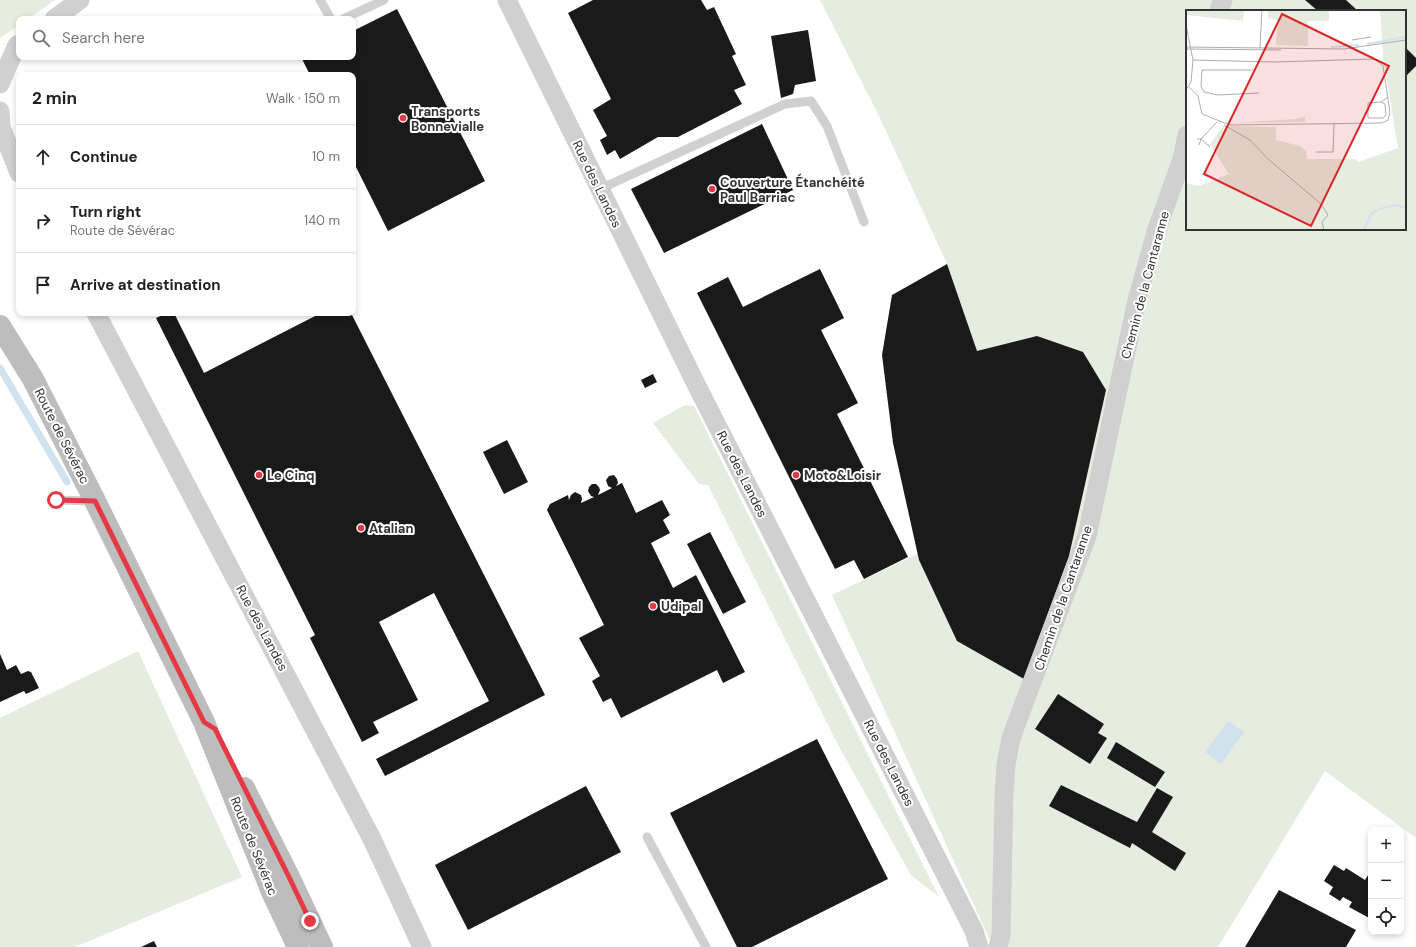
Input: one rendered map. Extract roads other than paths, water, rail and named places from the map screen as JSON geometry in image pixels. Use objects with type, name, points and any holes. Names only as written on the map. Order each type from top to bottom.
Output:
[{"type":"main road","name":"Route de Sévérac","points":[[0,326],[33,379],[204,722],[272,892],[298,937],[308,947]]},
{"type":"main road","name":"Route de Sévérac","points":[[204,722],[215,729],[288,875],[322,947]]},
{"type":"street","points":[[58,16],[80,0]]},
{"type":"street","name":"Rue des Landes","points":[[507,0],[696,384],[974,931],[979,947]]},
{"type":"street","points":[[1218,10],[1223,0]]},
{"type":"street","points":[[0,84],[16,47]]},
{"type":"street","points":[[0,111],[1,127],[16,164]]},
{"type":"street","name":"Chemin de la Cantaranne","points":[[998,947],[1001,935],[1004,794],[1006,765],[1011,738],[1087,536],[1138,300],[1156,232],[1182,159],[1186,140]]},
{"type":"street","name":"Rue des Landes","points":[[98,316],[369,832],[422,947]]},
{"type":"lane","points":[[320,0],[329,16]]},
{"type":"lane","points":[[349,16],[384,0]]},
{"type":"lane","points":[[600,189],[785,104],[811,101],[827,126],[864,222]]},
{"type":"lane","points":[[56,500],[95,501]]},
{"type":"lane","points":[[647,837],[706,947]]},
{"type":"water","points":[[1228,721],[1244,732],[1221,764],[1205,752]]},
{"type":"waterway","points":[[0,368],[67,482]]},
{"type":"place","name":"Transports Bonnevialle","points":[[403,118]]},
{"type":"place","name":"Couverture Étanchéité Paul Barriac","points":[[712,189]]},
{"type":"place","name":"Le Cinq","points":[[259,475]]},
{"type":"place","name":"Moto&Loisir","points":[[796,475]]},
{"type":"place","name":"Atalian","points":[[361,528]]},
{"type":"place","name":"Udipal","points":[[653,606]]}]
